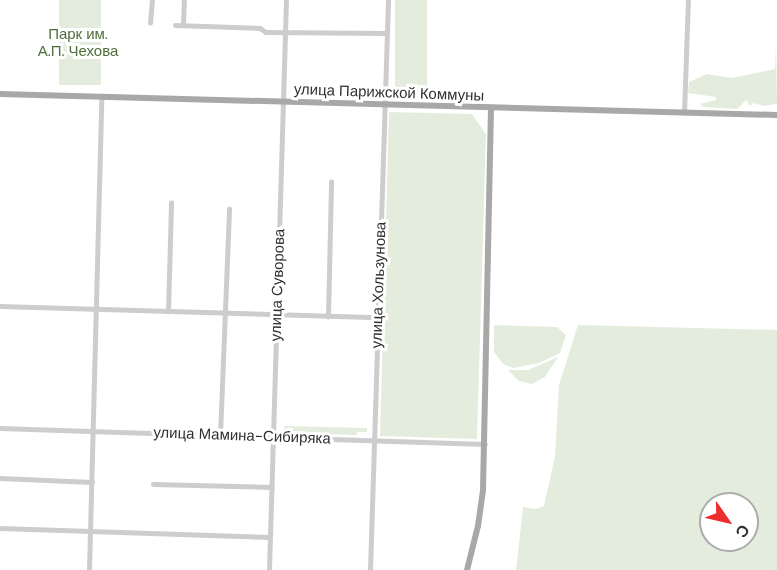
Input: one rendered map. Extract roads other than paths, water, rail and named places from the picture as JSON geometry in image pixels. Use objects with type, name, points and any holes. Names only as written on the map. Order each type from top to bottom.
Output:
[{"type":"main road","name":"улица Парижской Коммуны","points":[[0,94],[777,115]]},
{"type":"main road","points":[[467,570],[478,526],[484,444],[491,108]]},
{"type":"street","points":[[150,23],[152,0]]},
{"type":"street","points":[[183,25],[184,0]]},
{"type":"street","name":"улица Суворова","points":[[269,570],[286,0]]},
{"type":"street","name":"улица Хользунова","points":[[370,570],[388,0]]},
{"type":"street","points":[[684,113],[688,0]]},
{"type":"street","points":[[175,25],[260,28],[266,32],[387,33]]},
{"type":"street","points":[[89,570],[101,96]]},
{"type":"street","points":[[328,317],[331,182]]},
{"type":"street","points":[[168,312],[171,203]]},
{"type":"street","points":[[220,435],[229,209]]},
{"type":"street","points":[[0,306],[277,316],[378,317]]},
{"type":"street","name":"улица Мамина-Сибиряка","points":[[0,428],[484,444]]},
{"type":"street","points":[[0,478],[92,482]]},
{"type":"street","points":[[153,484],[272,488]]},
{"type":"street","points":[[0,528],[270,537]]},
{"type":"park label","name":"Парк им. А.П. Чехова","points":[[78,42]]}]
